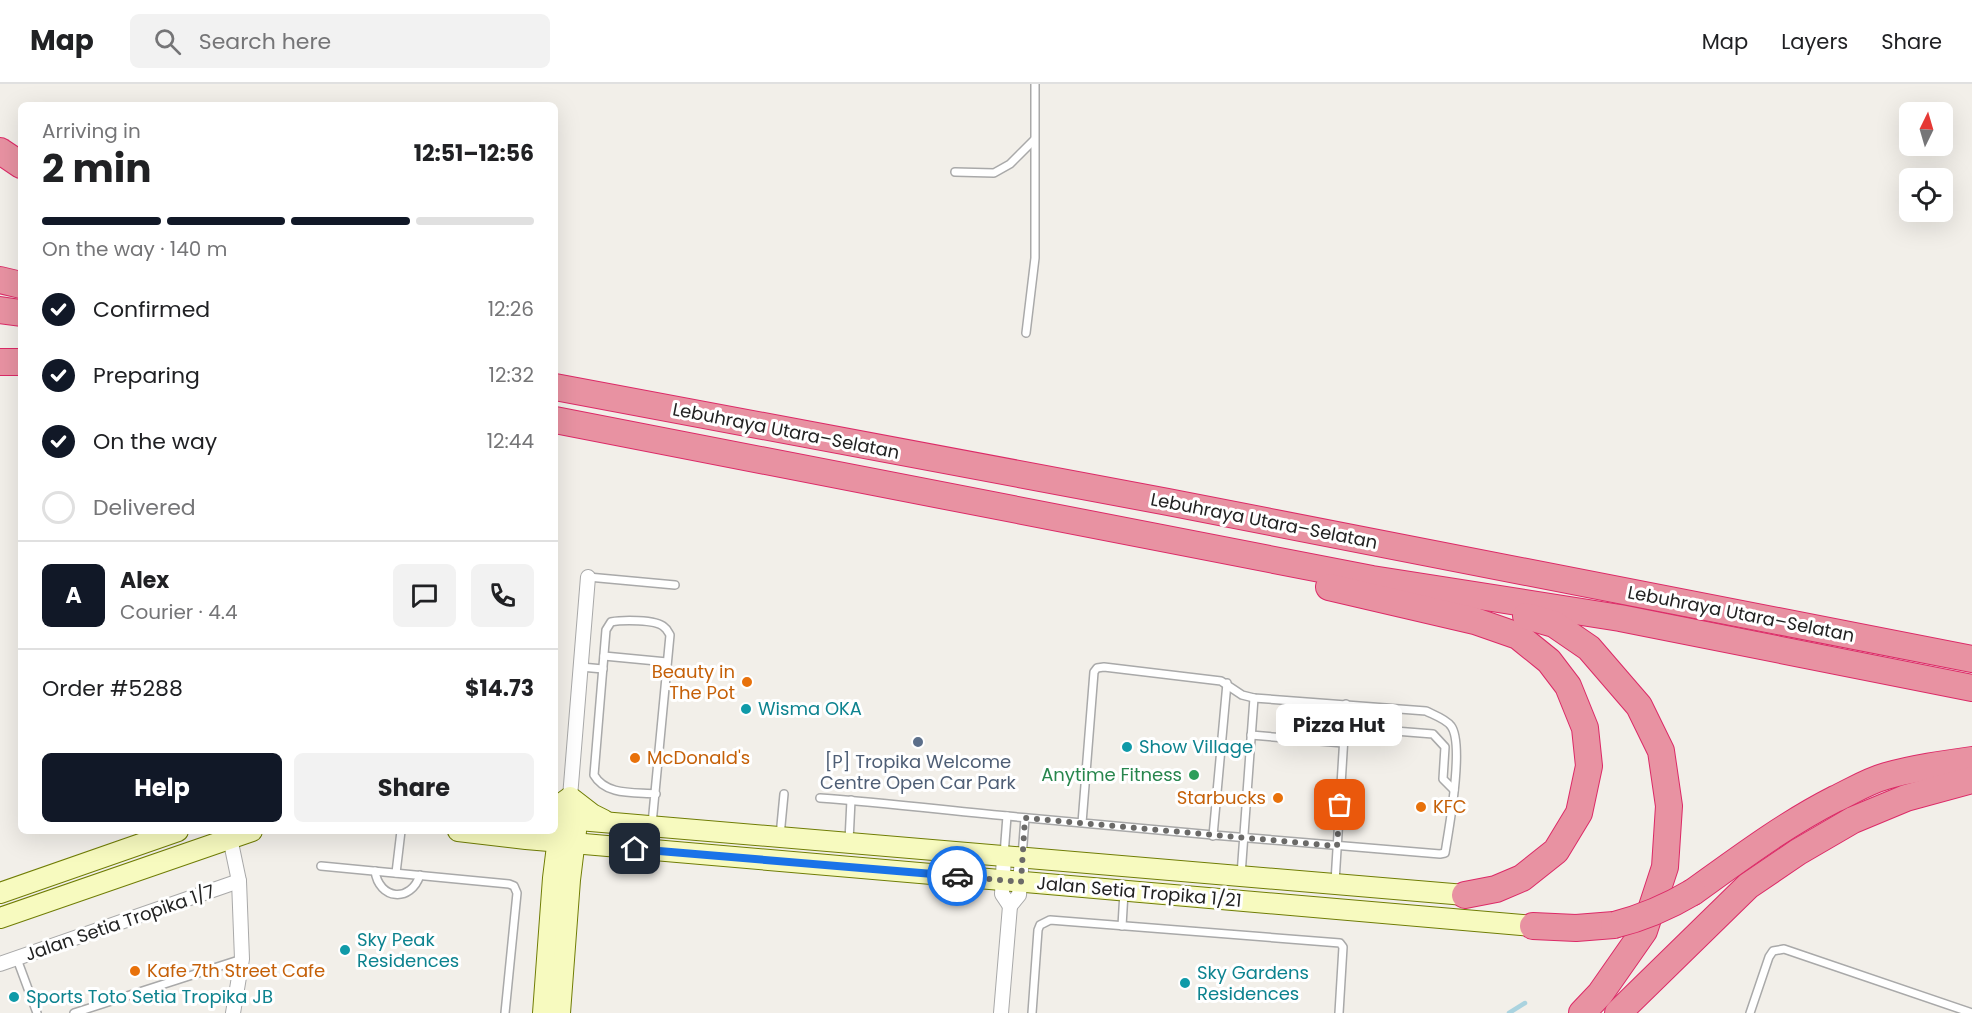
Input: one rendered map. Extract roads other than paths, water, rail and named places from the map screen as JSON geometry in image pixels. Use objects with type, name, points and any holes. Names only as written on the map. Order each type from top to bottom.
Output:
[{"type":"highway","points":[[0,150],[18,163]]},
{"type":"highway","points":[[0,280],[18,284]]},
{"type":"highway","points":[[0,310],[18,313]]},
{"type":"highway","points":[[0,362],[18,362]]},
{"type":"highway","points":[[558,376],[681,411]]},
{"type":"highway","name":"Lebuhraya Utara–Selatan","points":[[558,388],[1168,502],[1972,659]]},
{"type":"highway","name":"Lebuhraya Utara–Selatan","points":[[558,421],[1372,579],[1620,618],[1972,688]]},
{"type":"highway","points":[[1165,539],[1287,577],[1474,621],[1518,636],[1549,661],[1568,686],[1585,728],[1589,766],[1579,813],[1556,851],[1522,878],[1496,889],[1465,896]]},
{"type":"highway","points":[[1372,579],[1554,624],[1589,648],[1638,706],[1661,751],[1669,806],[1665,867],[1644,931],[1600,994],[1582,1013]]},
{"type":"highway","points":[[1533,926],[1576,928],[1614,925],[1636,919],[1693,892],[1761,842],[1855,789],[1885,777],[1972,760]]},
{"type":"highway","points":[[1618,1013],[1748,886],[1798,852],[1853,820],[1906,798],[1972,780]]},
{"type":"street","points":[[543,1013],[566,842],[564,812],[581,667],[588,577]]},
{"type":"street","name":"Jalan Setia Tropika 1/21","points":[[564,812],[592,814],[611,822],[652,827],[1465,896]]},
{"type":"street","points":[[0,893],[169,834]]},
{"type":"street","points":[[0,918],[243,834]]},
{"type":"street","name":"Jalan Setia Tropika 1/21","points":[[484,834],[1533,926]]},
{"type":"street","points":[[230,838],[239,880],[242,958],[233,1013]]},
{"type":"street","points":[[526,839],[540,849],[561,879],[560,1013]]},
{"type":"street","points":[[561,879],[598,852],[612,846]]},
{"type":"street","points":[[1001,1013],[1010,906],[1019,895],[1012,881],[1013,857]]},
{"type":"street","name":"Jalan Setia Tropika 1/7","points":[[0,964],[239,880]]},
{"type":"lane","points":[[1026,333],[1035,258],[1035,84]]},
{"type":"lane","points":[[955,172],[994,173],[1010,164],[1034,140]]},
{"type":"lane","points":[[588,577],[675,585]]},
{"type":"lane","points":[[652,827],[656,794],[669,635],[664,626],[654,622],[620,620],[611,622],[606,630],[594,776],[608,789],[656,794]]},
{"type":"lane","points":[[604,656],[667,662]]},
{"type":"lane","points":[[581,667],[603,669]]},
{"type":"lane","points":[[820,798],[1213,836],[1440,854],[1445,852],[1454,790],[1456,735],[1449,723],[1426,711],[1254,698],[1237,692],[1227,683],[1115,668],[1097,668],[1094,672],[1082,823]]},
{"type":"lane","points":[[1213,836],[1227,683]]},
{"type":"lane","points":[[1241,877],[1254,698]]},
{"type":"lane","points":[[1335,885],[1346,704]]},
{"type":"lane","points":[[1344,727],[1433,734],[1445,747],[1443,779],[1454,790]]},
{"type":"lane","points":[[1251,735],[1343,743]]},
{"type":"lane","points":[[780,837],[784,794]]},
{"type":"lane","points":[[849,843],[851,800]]},
{"type":"lane","points":[[1007,816],[1013,857]]},
{"type":"lane","points":[[1013,857],[1025,818]]},
{"type":"lane","points":[[396,873],[401,834]]},
{"type":"lane","points":[[321,866],[514,886],[517,893],[505,1013]]},
{"type":"lane","points":[[375,871],[381,887],[393,894],[408,892],[414,888],[420,875]]},
{"type":"lane","points":[[1122,926],[1124,891]]},
{"type":"lane","points":[[1032,1013],[1036,939],[1040,925],[1050,920],[1340,943],[1343,947],[1339,1013]]},
{"type":"lane","points":[[1750,1013],[1769,957],[1773,951],[1784,949],[1972,1012]]},
{"type":"lane","points":[[74,1013],[242,958]]},
{"type":"lane","points":[[17,959],[37,1013]]},
{"type":"waterway","points":[[1509,1013],[1525,1003]]},
{"type":"place","name":"Beauty in The Pot","points":[[747,682]]},
{"type":"place","name":"Wisma OKA","points":[[746,709]]},
{"type":"place","name":"[P] Tropika Welcome Centre Open Car Park","points":[[918,742]]},
{"type":"place","name":"Show Village","points":[[1127,747]]},
{"type":"place","name":"McDonald's","points":[[635,758]]},
{"type":"place","name":"Anytime Fitness","points":[[1194,775]]},
{"type":"place","name":"Starbucks","points":[[1278,798]]},
{"type":"place","name":"Pizza Hut","points":[[1340,805]]},
{"type":"place","name":"KFC","points":[[1421,807]]},
{"type":"place","name":"Sky Peak Residences","points":[[345,950]]},
{"type":"place","name":"Kafe 7th Street Cafe","points":[[135,971]]},
{"type":"place","name":"Sky Gardens Residences","points":[[1185,983]]},
{"type":"place","name":"Sports Toto Setia Tropika JB","points":[[14,997]]}]
